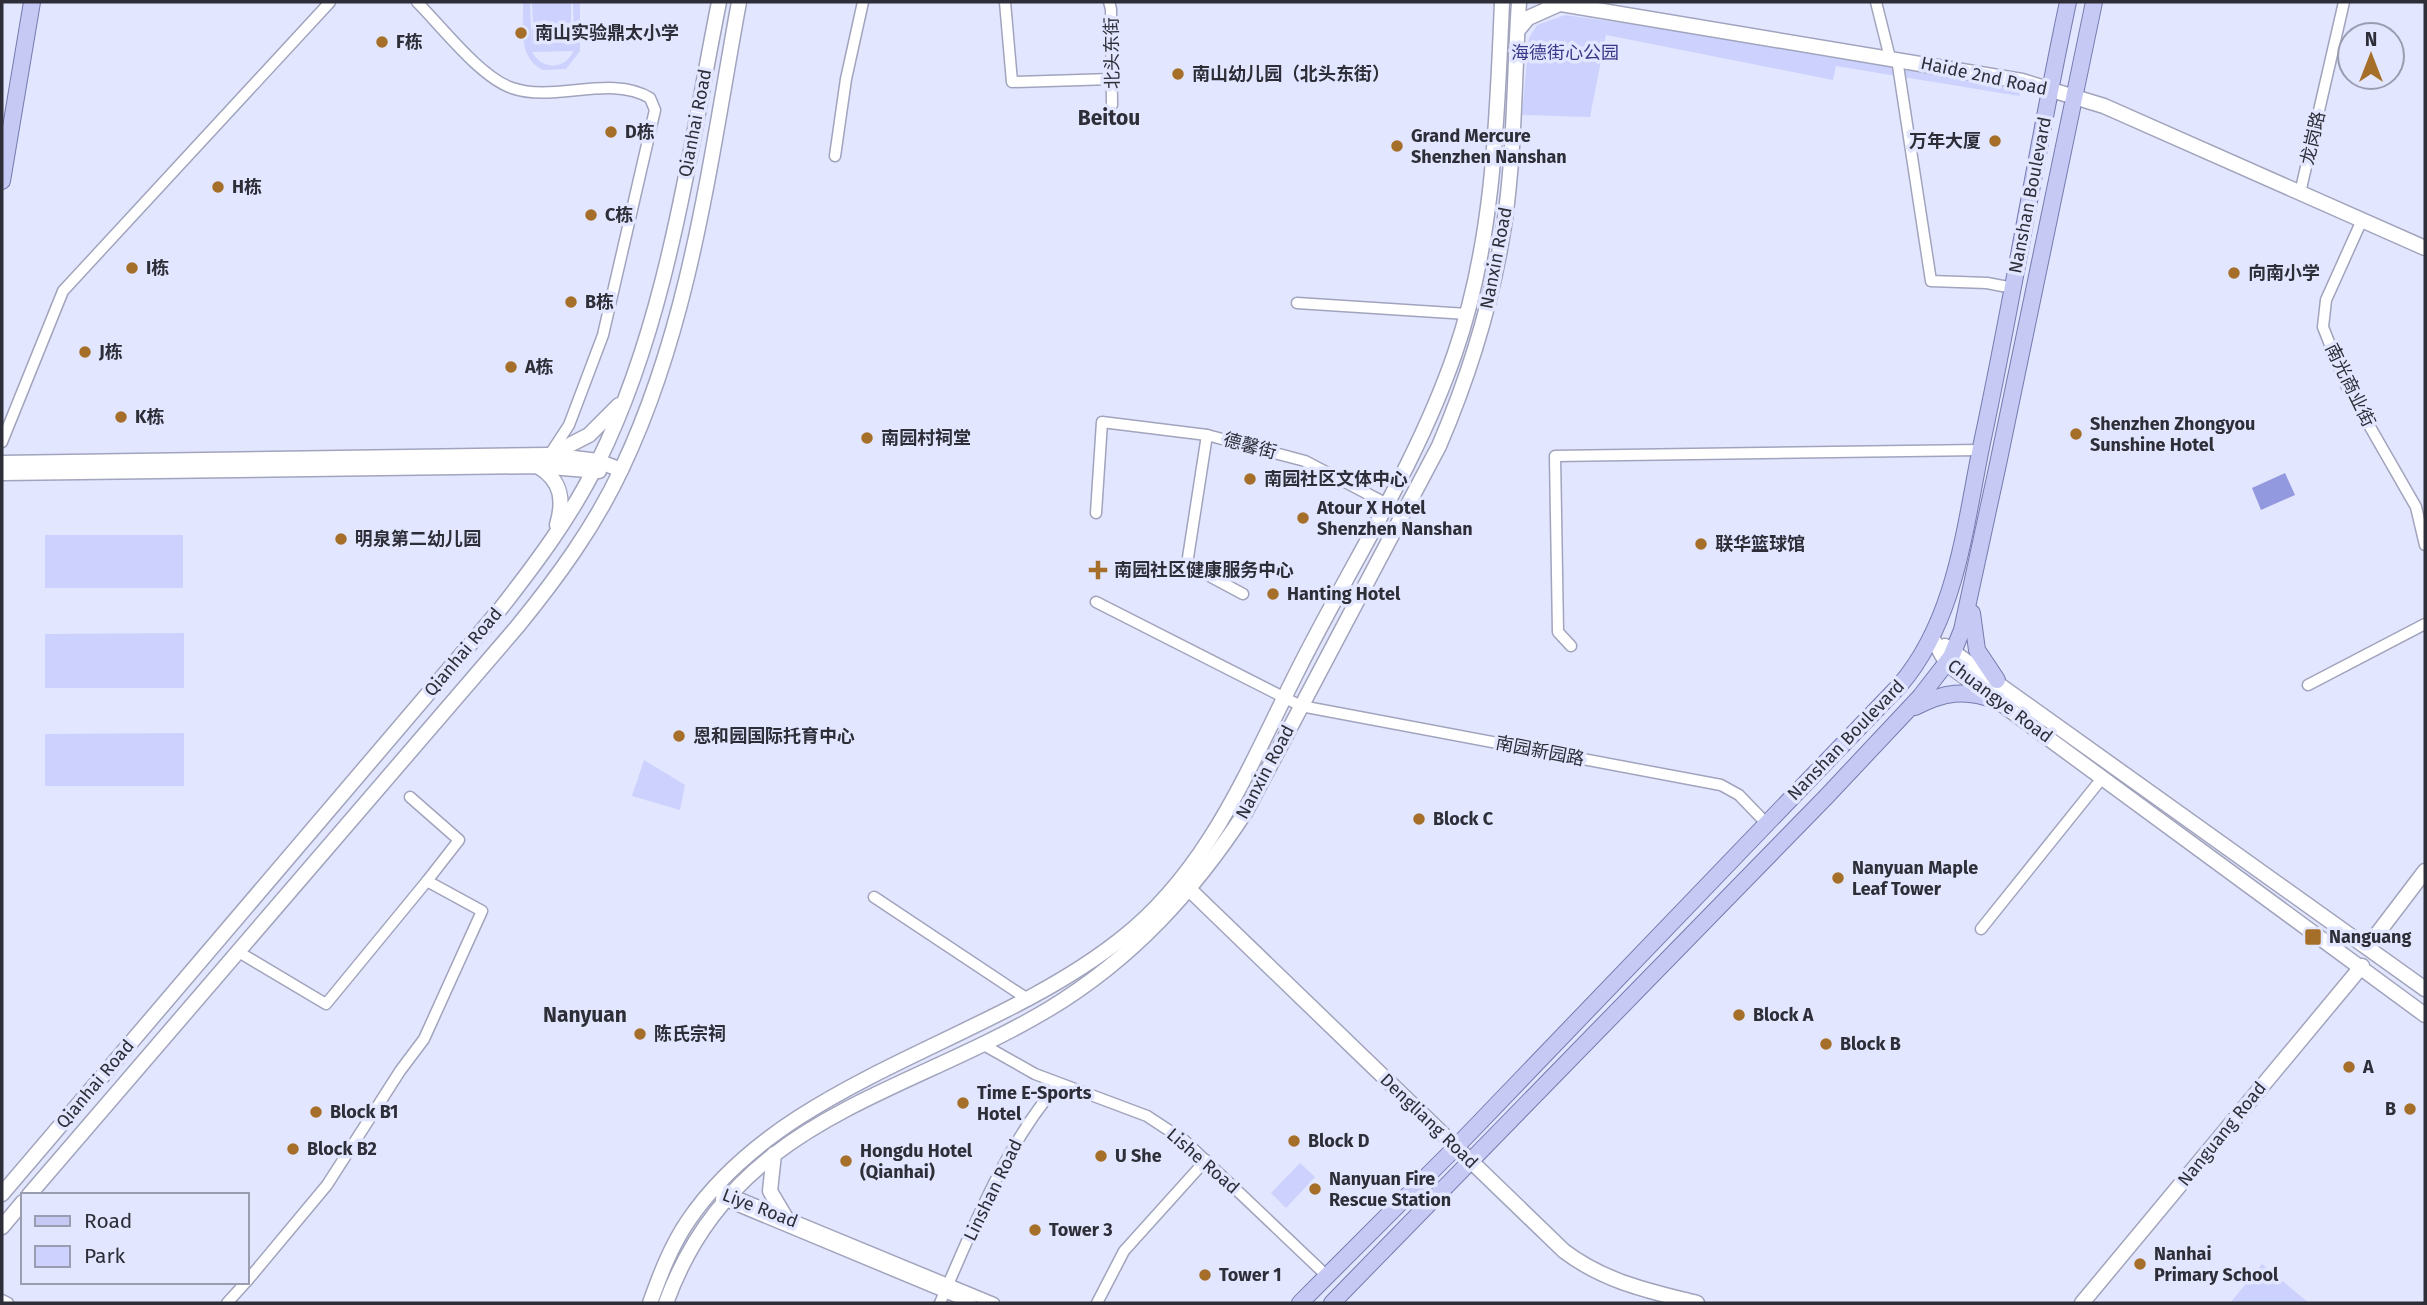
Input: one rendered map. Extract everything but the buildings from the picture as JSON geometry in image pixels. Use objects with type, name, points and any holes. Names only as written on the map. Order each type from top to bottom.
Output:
[{"type":"main road","name":"Qianhai Road","points":[[2,1194],[501,608],[551,542],[596,466],[627,396],[650,329],[666,266],[719,2]]},
{"type":"main road","name":"Qianhai Road","points":[[31,1193],[542,597],[580,542],[621,470],[649,404],[682,301],[740,2]]},
{"type":"main road","name":"Nanxin Road","points":[[650,1303],[674,1245],[711,1190],[763,1142],[831,1097],[1029,1000],[1121,940],[1170,894],[1193,865],[1234,801],[1432,413],[1467,314],[1490,199],[1502,2]]},
{"type":"main road","name":"Nanxin Road","points":[[666,1303],[691,1248],[727,1198],[774,1154],[840,1111],[982,1044],[1051,1008],[1095,979],[1135,946],[1190,890],[1246,811],[1439,446],[1471,364],[1504,226],[1519,2]]},
{"type":"main road","name":"Nanshan Boulevard","points":[[1300,1303],[1456,1147],[1900,685],[1933,639],[1948,594],[1980,450],[2068,2]]},
{"type":"main road","name":"Nanshan Boulevard","points":[[1332,1303],[1904,714],[1950,658],[1973,576],[2094,2]]},
{"type":"main road","points":[[2,181],[32,4]]},
{"type":"main road","name":"Haide 2nd Road","points":[[1518,31],[1528,18],[1553,4],[2022,81],[2104,106],[2425,248]]},
{"type":"main road","points":[[549,455],[589,435],[627,396]]},
{"type":"main road","points":[[2,463],[549,455],[621,470]]},
{"type":"main road","points":[[538,466],[552,477],[561,497],[560,513],[551,542]]},
{"type":"main road","points":[[2,473],[596,466]]},
{"type":"main road","points":[[1973,576],[1974,640],[1982,660],[1997,680]]},
{"type":"main road","name":"Chuangye Road","points":[[1933,639],[1996,700],[2361,966],[2425,1016]]},
{"type":"main road","name":"Chuangye Road","points":[[1950,658],[1997,680],[2425,989]]},
{"type":"main road","points":[[1904,714],[1950,693],[1969,693],[1996,700]]},
{"type":"main road","points":[[2368,946],[2425,871]]},
{"type":"main road","name":"Dengliang Road","points":[[1190,890],[1580,1263],[1622,1284],[1697,1303]]},
{"type":"main road","name":"Nanguang Road","points":[[2082,1303],[2361,966]]},
{"type":"main road","points":[[831,1097],[840,1111]]},
{"type":"main road","points":[[774,1154],[770,1191],[786,1218]]},
{"type":"main road","points":[[2,1227],[21,1204]]},
{"type":"street","points":[[2,442],[63,291],[330,2]]},
{"type":"street","points":[[417,2],[483,68],[504,85],[528,90],[629,90],[650,98],[655,110],[603,335],[569,425],[549,455]]},
{"type":"street","points":[[835,156],[846,79],[863,2]]},
{"type":"street","points":[[1005,2],[1012,82],[1112,79]]},
{"type":"street","name":"北头东街","points":[[1108,2],[1111,9],[1112,105]]},
{"type":"street","points":[[1876,2],[1894,59],[1931,281],[1987,283],[2013,288]]},
{"type":"street","name":"龙岗路","points":[[2300,193],[2344,2]]},
{"type":"street","name":"南光商业街","points":[[2361,220],[2326,300],[2323,327],[2346,385],[2416,507],[2425,545]]},
{"type":"street","points":[[1297,303],[1467,314]]},
{"type":"street","name":"德馨街","points":[[1096,513],[1102,422],[1207,435],[1305,461],[1387,504]]},
{"type":"street","points":[[1207,435],[1187,564],[1243,594]]},
{"type":"street","points":[[1571,646],[1558,632],[1555,456],[1980,450]]},
{"type":"street","name":"南园新园路","points":[[1096,603],[1301,706],[1721,785],[1739,795],[1766,823]]},
{"type":"street","points":[[2308,685],[2425,624]]},
{"type":"street","points":[[1981,929],[2103,777]]},
{"type":"street","points":[[237,951],[326,1004],[459,840],[410,797]]},
{"type":"street","points":[[248,1280],[327,1185],[400,1071],[424,1039],[455,973],[482,911],[427,881]]},
{"type":"street","points":[[874,897],[1029,1000]]},
{"type":"street","name":"Lishe Road","points":[[982,1044],[1013,1064],[1058,1084],[1147,1116],[1185,1141],[1327,1276]]},
{"type":"street","name":"Linshan Road","points":[[944,1293],[1003,1163],[1031,1118],[1058,1084]]},
{"type":"street","points":[[1097,1303],[1124,1251],[1206,1160]]},
{"type":"street","name":"Liye Road","points":[[711,1190],[971,1303]]},
{"type":"street","name":"Liye Road","points":[[727,1198],[786,1218],[944,1293],[995,1303]]},
{"type":"street","points":[[227,1303],[244,1284]]},
{"type":"street","points":[[2,1300],[8,1303]]},
{"type":"green space","points":[[523,2],[530,2],[532,50],[532,29],[573,29],[574,48],[573,2],[580,2],[580,51],[566,69],[543,70],[529,58],[523,31]],"holes":[[[573,51],[564,62],[553,66],[541,62],[532,52]]]},
{"type":"green space","points":[[532,2],[571,2],[571,23],[533,24]]},
{"type":"green space","name":"海德街心公园","points":[[1565,15],[1797,47],[2024,87],[2019,96],[1836,66],[1833,80],[1606,35],[1590,117],[1522,115],[1529,38],[1537,25]]},
{"type":"green space","points":[[45,535],[183,535],[183,588],[45,588]]},
{"type":"green space","points":[[184,633],[184,688],[45,688],[45,634]]},
{"type":"green space","points":[[184,733],[184,786],[45,786],[45,734]]},
{"type":"green space","points":[[644,760],[685,785],[680,810],[632,796]]},
{"type":"green space","points":[[1300,1163],[1315,1177],[1286,1208],[1271,1193]]},
{"type":"green space","points":[[2262,1264],[2309,1303],[2230,1303]]},
{"type":"water","points":[[2285,473],[2295,495],[2261,510],[2252,488]]},
{"type":"place","name":"南山实验鼎太小学","points":[[521,33]]},
{"type":"place","name":"F栋","points":[[382,42]]},
{"type":"place","name":"南山幼儿园（北头东街）","points":[[1178,74]]},
{"type":"place","name":"D栋","points":[[611,132]]},
{"type":"place","name":"万年大厦","points":[[1995,141]]},
{"type":"place","name":"Grand Mercure Shenzhen Nanshan","points":[[1397,146]]},
{"type":"place","name":"H栋","points":[[218,187]]},
{"type":"place","name":"C栋","points":[[591,215]]},
{"type":"place","name":"I栋","points":[[132,268]]},
{"type":"place","name":"向南小学","points":[[2234,273]]},
{"type":"place","name":"B栋","points":[[571,302]]},
{"type":"place","name":"J栋","points":[[85,352]]},
{"type":"place","name":"A栋","points":[[511,367]]},
{"type":"place","name":"K栋","points":[[121,417]]},
{"type":"place","name":"Shenzhen Zhongyou Sunshine Hotel","points":[[2076,434]]},
{"type":"place","name":"南园村祠堂","points":[[867,438]]},
{"type":"place","name":"南园社区文体中心","points":[[1250,479]]},
{"type":"place","name":"Atour X Hotel Shenzhen Nanshan","points":[[1303,518]]},
{"type":"place","name":"明泉第二幼儿园","points":[[341,539]]},
{"type":"place","name":"联华篮球馆","points":[[1701,544]]},
{"type":"place","name":"南园社区健康服务中心","points":[[1098,570]]},
{"type":"place","name":"Hanting Hotel","points":[[1273,594]]},
{"type":"place","name":"恩和园国际托育中心","points":[[679,736]]},
{"type":"place","name":"Block C","points":[[1419,819]]},
{"type":"place","name":"Nanyuan Maple Leaf Tower","points":[[1838,878]]},
{"type":"place","name":"Nanguang","points":[[2313,937]]},
{"type":"place","name":"Block A","points":[[1739,1015]]},
{"type":"place","name":"陈氏宗祠","points":[[640,1034]]},
{"type":"place","name":"Block B","points":[[1826,1044]]},
{"type":"place","name":"A","points":[[2349,1067]]},
{"type":"place","name":"Time E-Sports Hotel","points":[[963,1103]]},
{"type":"place","name":"B","points":[[2410,1109]]},
{"type":"place","name":"Block B1","points":[[316,1112]]},
{"type":"place","name":"Block D","points":[[1294,1141]]},
{"type":"place","name":"Block B2","points":[[293,1149]]},
{"type":"place","name":"U She","points":[[1101,1156]]},
{"type":"place","name":"Hongdu Hotel (Qianhai)","points":[[846,1161]]},
{"type":"place","name":"Nanyuan Fire Rescue Station","points":[[1315,1189]]},
{"type":"place","name":"Tower 3","points":[[1035,1230]]},
{"type":"place","name":"Nanhai Primary School","points":[[2140,1264]]},
{"type":"place","name":"Tower 1","points":[[1205,1275]]},
{"type":"district","name":"Beitou","points":[[1109,118]]},
{"type":"district","name":"Nanyuan","points":[[585,1015]]}]
